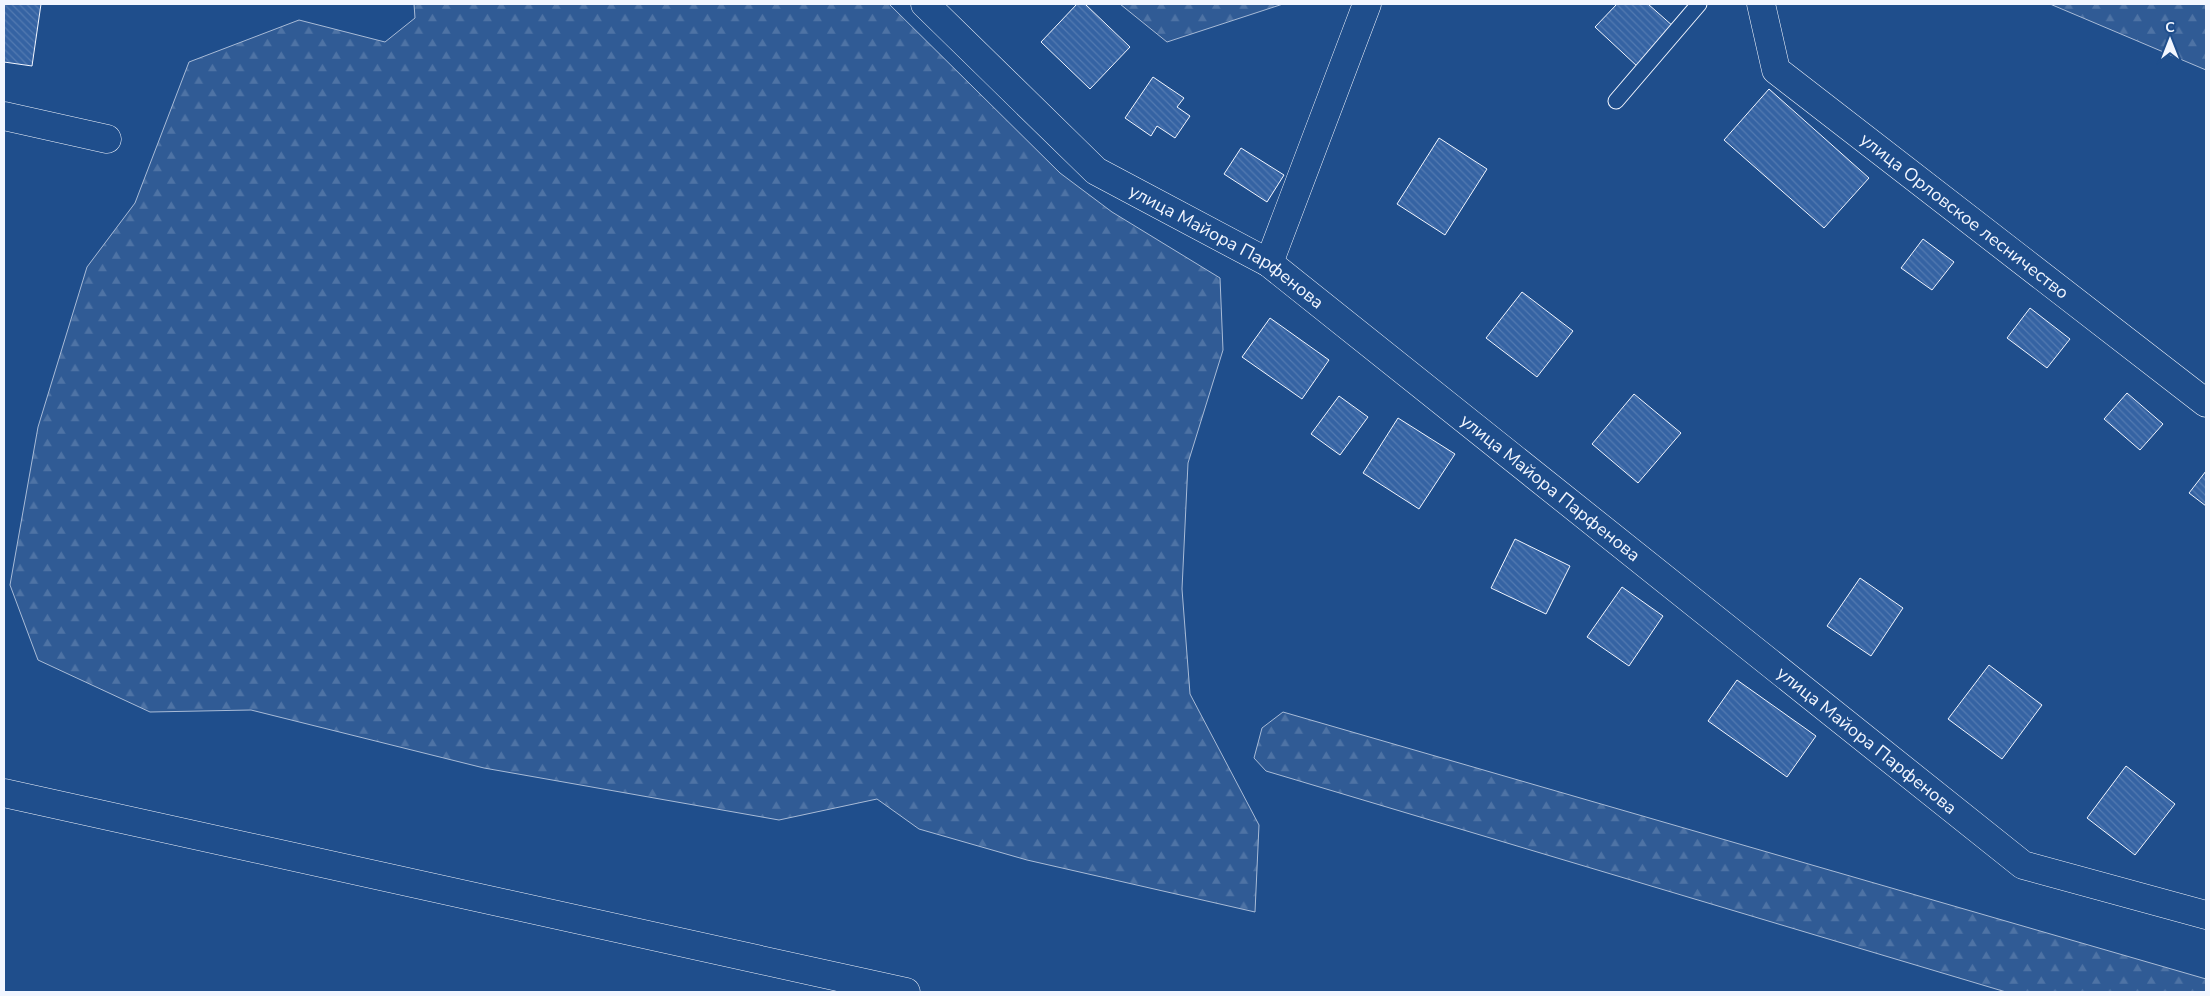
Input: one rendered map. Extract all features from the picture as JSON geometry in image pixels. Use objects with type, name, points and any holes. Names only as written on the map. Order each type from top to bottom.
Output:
[{"type":"street","name":"улица Майора Парфенова","points":[[926,4],[1096,171],[1269,263],[2023,865],[2206,915]]},
{"type":"street","points":[[1269,263],[1367,4]]},
{"type":"street","name":"улица Орловское лесничество","points":[[1761,4],[1776,70],[2206,403]]},
{"type":"street","points":[[4,116],[107,139]]},
{"type":"street","points":[[4,793],[906,992]]},
{"type":"lane","points":[[1616,101],[1699,4]]},
{"type":"green space","points":[[414,4],[889,4],[1060,173],[1112,212],[1220,278],[1223,350],[1188,463],[1182,589],[1190,694],[1259,825],[1255,912],[1027,860],[919,829],[877,799],[779,820],[484,768],[251,710],[150,712],[38,660],[10,585],[38,427],[87,267],[135,203],[189,62],[299,20],[385,42],[415,18]]},
{"type":"green space","points":[[1120,4],[1283,4],[1167,42]]},
{"type":"green space","points":[[2050,4],[2206,4],[2206,70]]},
{"type":"green space","points":[[1283,712],[2206,979],[2206,992],[2006,992],[1266,771],[1254,758],[1262,728]]},
{"type":"building","points":[[4,4],[41,4],[32,66],[4,62]]},
{"type":"building","points":[[1077,4],[1085,4],[1130,47],[1090,89],[1041,42]]},
{"type":"building","points":[[1617,4],[1648,4],[1674,27],[1638,67],[1595,27]]},
{"type":"building","points":[[1153,77],[1184,98],[1177,107],[1190,116],[1175,138],[1157,126],[1151,136],[1125,118]]},
{"type":"building","points":[[1769,89],[1869,178],[1824,228],[1724,140]]},
{"type":"building","points":[[1439,138],[1487,169],[1445,235],[1397,204]]},
{"type":"building","points":[[1241,148],[1284,175],[1267,202],[1224,174]]},
{"type":"building","points":[[1923,239],[1954,262],[1932,290],[1901,268]]},
{"type":"building","points":[[1522,292],[1573,331],[1537,377],[1486,338]]},
{"type":"building","points":[[2030,308],[2070,339],[2047,368],[2007,338]]},
{"type":"building","points":[[1270,318],[1329,360],[1302,399],[1242,357]]},
{"type":"building","points":[[2127,393],[2163,424],[2140,450],[2104,419]]},
{"type":"building","points":[[1634,394],[1681,433],[1638,483],[1592,444]]},
{"type":"building","points":[[1339,396],[1368,417],[1340,455],[1311,434]]},
{"type":"building","points":[[1398,418],[1455,454],[1419,509],[1363,473]]},
{"type":"building","points":[[2206,471],[2206,506],[2189,493]]},
{"type":"building","points":[[1515,539],[1570,566],[1546,614],[1491,588]]},
{"type":"building","points":[[1860,578],[1903,608],[1871,656],[1827,626]]},
{"type":"building","points":[[1622,587],[1663,616],[1629,666],[1587,637]]},
{"type":"building","points":[[1989,665],[2042,705],[2002,759],[1948,719]]},
{"type":"building","points":[[1737,680],[1816,736],[1787,777],[1708,721]]},
{"type":"building","points":[[2126,766],[2175,804],[2135,855],[2087,818]]}]
